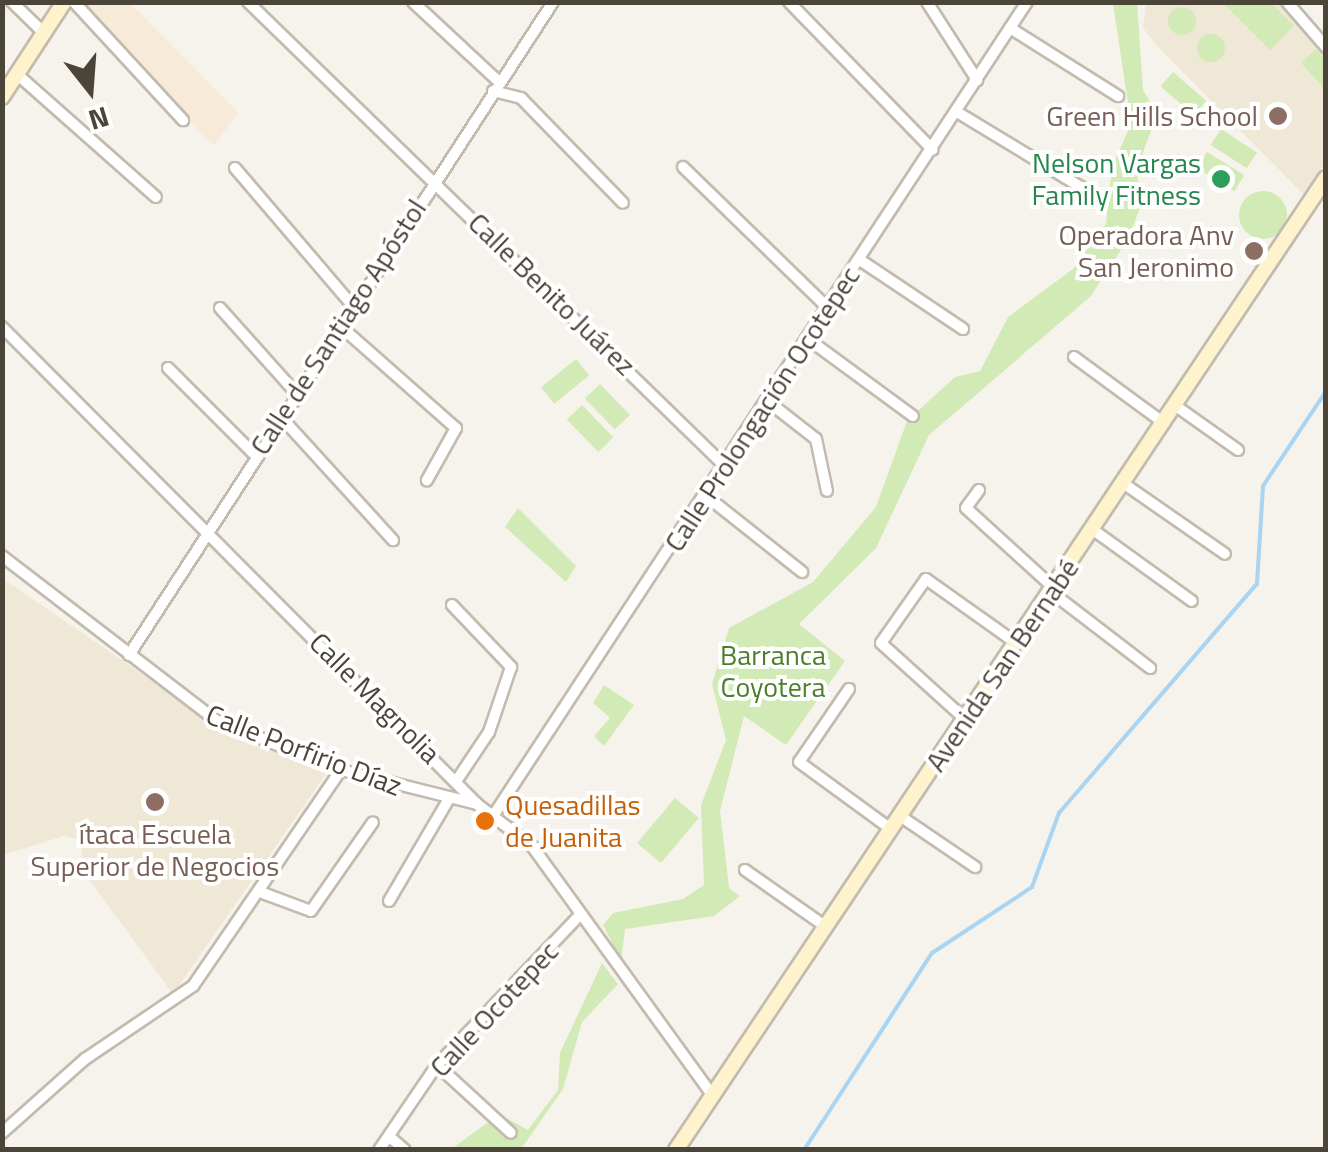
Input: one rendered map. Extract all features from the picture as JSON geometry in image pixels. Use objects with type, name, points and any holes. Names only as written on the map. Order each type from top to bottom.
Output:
[{"type":"main road","points":[[2,97],[64,2]]},
{"type":"main road","name":"Avenida San Bernabé","points":[[676,1150],[1326,178]]},
{"type":"street","points":[[12,2],[44,33]]},
{"type":"street","points":[[74,2],[183,120]]},
{"type":"street","name":"Calle Benito Juárez","points":[[248,2],[434,178],[723,464]]},
{"type":"street","points":[[413,2],[496,86],[520,98],[623,203]]},
{"type":"street","name":"Calle de Santiago Apóstol","points":[[128,655],[434,178],[553,2]]},
{"type":"street","points":[[789,2],[933,150]]},
{"type":"street","points":[[928,2],[977,80]]},
{"type":"street","name":"Calle Prolongación Ocotepec","points":[[495,813],[1027,2]]},
{"type":"street","points":[[1292,5],[1326,47]]},
{"type":"street","points":[[1010,28],[1118,96]]},
{"type":"street","points":[[18,74],[156,197]]},
{"type":"street","points":[[957,112],[1086,190]]},
{"type":"street","points":[[683,167],[828,308]]},
{"type":"street","points":[[235,168],[352,305]]},
{"type":"street","points":[[860,260],[963,329]]},
{"type":"street","points":[[220,308],[296,393]]},
{"type":"street","points":[[339,325],[456,428],[427,480]]},
{"type":"street","name":"Calle Magnolia","points":[[2,326],[477,804],[495,813],[532,846],[577,918],[712,1096]]},
{"type":"street","points":[[808,339],[912,416]]},
{"type":"street","points":[[1074,357],[1164,423]]},
{"type":"street","points":[[168,368],[255,456]]},
{"type":"street","points":[[766,400],[816,439],[827,491]]},
{"type":"street","points":[[1176,406],[1238,450]]},
{"type":"street","points":[[280,416],[394,540]]},
{"type":"street","points":[[1123,482],[1226,554]]},
{"type":"street","points":[[979,490],[966,508],[1053,590],[1150,668]]},
{"type":"street","points":[[704,495],[802,572]]},
{"type":"street","points":[[1092,529],[1192,601]]},
{"type":"street","name":"Calle Porfirio Díaz","points":[[2,556],[217,721],[342,770],[446,802],[477,804]]},
{"type":"street","points":[[966,718],[881,643],[926,579],[1016,643]]},
{"type":"street","points":[[452,605],[510,666],[489,732],[457,780]]},
{"type":"street","points":[[849,689],[800,762],[891,830]]},
{"type":"street","points":[[2,1133],[85,1059],[193,986],[342,770]]},
{"type":"street","points":[[389,901],[446,802]]},
{"type":"street","points":[[900,816],[975,867]]},
{"type":"street","points":[[260,892],[311,912],[373,822]]},
{"type":"street","points":[[745,870],[826,927]]},
{"type":"street","name":"Calle Ocotepec","points":[[378,1150],[438,1065],[577,918]]},
{"type":"street","points":[[438,1065],[511,1134]]},
{"type":"street","points":[[390,1138],[405,1150]]},
{"type":"shaded area","points":[[77,3],[130,3],[238,112],[214,146]]},
{"type":"shaded area","name":"Green Hills School","points":[[1146,3],[1284,3],[1325,50],[1325,162],[1304,195],[1158,47],[1143,28]]},
{"type":"shaded area","name":"ítaca Escuela Superior de Negocios","points":[[2,578],[215,724],[330,768],[173,994],[82,870],[82,840],[64,836],[3,855]]},
{"type":"green space","name":"Barranca Coyotera","points":[[1113,3],[1137,3],[1143,90],[1157,114],[1137,169],[1140,208],[1128,239],[1091,296],[929,435],[876,548],[799,624],[845,661],[786,745],[744,716],[720,811],[729,888],[740,896],[714,916],[625,929],[621,961],[603,925],[613,913],[683,899],[704,885],[701,805],[726,740],[712,684],[729,628],[813,582],[876,507],[907,421],[955,377],[980,371],[1008,317],[1073,269],[1106,224],[1112,167],[1131,124]]},
{"type":"green space","points":[[1223,3],[1271,3],[1294,26],[1270,50]]},
{"type":"green space","points":[[1182,7],[1192,11],[1196,21],[1192,31],[1182,35],[1172,31],[1168,21],[1172,11]]},
{"type":"green space","points":[[1211,34],[1221,38],[1225,48],[1221,58],[1211,62],[1201,58],[1197,48],[1201,38]]},
{"type":"green space","points":[[1316,49],[1325,59],[1325,89],[1301,63]]},
{"type":"green space","points":[[1173,72],[1206,101],[1194,115],[1161,86]]},
{"type":"green space","points":[[1221,129],[1257,152],[1247,168],[1211,145]]},
{"type":"green space","points":[[1207,152],[1244,175],[1234,191],[1197,168]]},
{"type":"green space","points":[[1263,191],[1280,198],[1287,215],[1280,232],[1263,239],[1246,232],[1239,215],[1246,198]]},
{"type":"green space","points":[[576,359],[589,375],[554,404],[541,387]]},
{"type":"green space","points":[[600,384],[630,415],[615,430],[585,399]]},
{"type":"green space","points":[[582,405],[613,437],[598,452],[567,420]]},
{"type":"green space","points":[[518,508],[576,566],[566,582],[505,527]]},
{"type":"green space","points":[[604,685],[634,705],[604,746],[594,736],[610,718],[593,703]]},
{"type":"green space","points":[[675,798],[699,818],[661,863],[637,843]]},
{"type":"green space","points":[[602,963],[618,984],[582,1022],[563,1089],[521,1149],[450,1150],[499,1114],[528,1130],[558,1090],[560,1053]]},
{"type":"waterway","points":[[804,1150],[932,953],[1032,887],[1059,813],[1257,584],[1263,486],[1326,391]]},
{"type":"place","name":"Green Hills School","points":[[1278,116]]},
{"type":"place","name":"Nelson Vargas Family Fitness","points":[[1221,179]]},
{"type":"place","name":"Operadora Anv San Jeronimo","points":[[1254,251]]},
{"type":"place","name":"ítaca Escuela Superior de Negocios","points":[[155,802]]},
{"type":"place","name":"Quesadillas de Juanita","points":[[485,821]]}]
